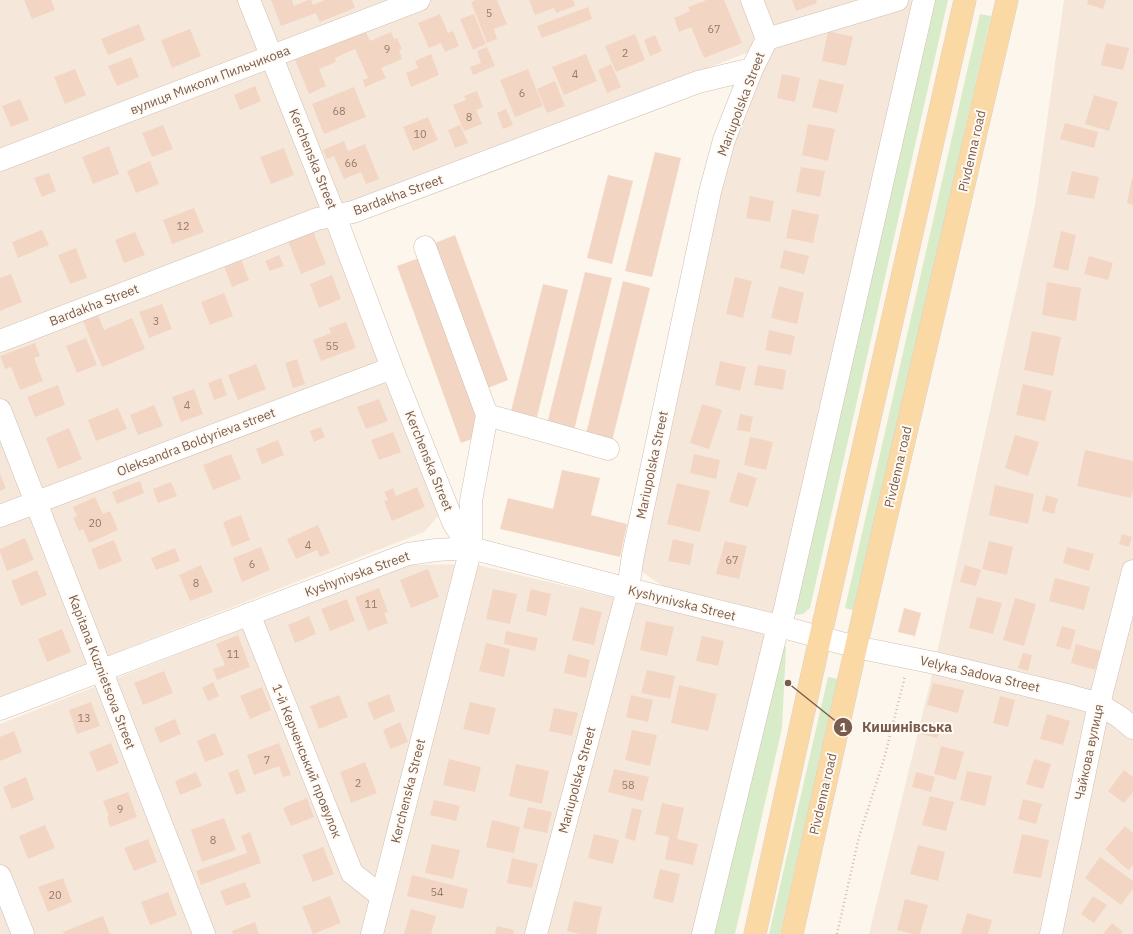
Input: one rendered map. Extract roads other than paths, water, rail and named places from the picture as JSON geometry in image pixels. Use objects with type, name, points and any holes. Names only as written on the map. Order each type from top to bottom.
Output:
[{"type":"main road","points":[[755,934],[820,638],[965,0]]},
{"type":"main road","name":"Pivdenna road","points":[[792,934],[1004,1]]},
{"type":"street","name":"Kerchenska Street","points":[[249,0],[335,216],[392,368],[456,527],[471,548],[372,934]]},
{"type":"street","name":"вулиця Миколи Пильчикова","points":[[0,160],[419,0]]},
{"type":"street","name":"Mariupolska Street","points":[[536,934],[628,589],[635,547],[710,192],[724,140],[752,69],[767,40],[752,0]]},
{"type":"street","points":[[767,40],[897,0]]},
{"type":"street","points":[[703,934],[775,638],[784,613],[924,0]]},
{"type":"street","name":"Bardakha Street","points":[[0,341],[317,219],[353,212],[698,82],[752,69]]},
{"type":"street","points":[[425,247],[487,415],[471,501],[471,548]]},
{"type":"street","name":"Oleksandra Boldyrieva street","points":[[0,516],[392,368]]},
{"type":"street","name":"Kapitana Kuznietsova Street","points":[[0,410],[204,934]]},
{"type":"street","points":[[487,415],[608,449]]},
{"type":"street","name":"Kyshynivska Street","points":[[0,709],[101,669],[408,554],[436,550],[471,548],[628,589],[779,626],[820,638]]},
{"type":"street","name":"Чайкова вулиця","points":[[1053,933],[1099,704],[1133,571]]},
{"type":"street","name":"1-й Керченський провулок","points":[[249,614],[352,873],[381,896]]},
{"type":"street","name":"Velyka Sadova Street","points":[[820,638],[935,663],[1099,704],[1121,718],[1133,728]]},
{"type":"street","points":[[0,876],[23,934]]},
{"type":"place","name":"Кишинівська","points":[[788,683]]}]
